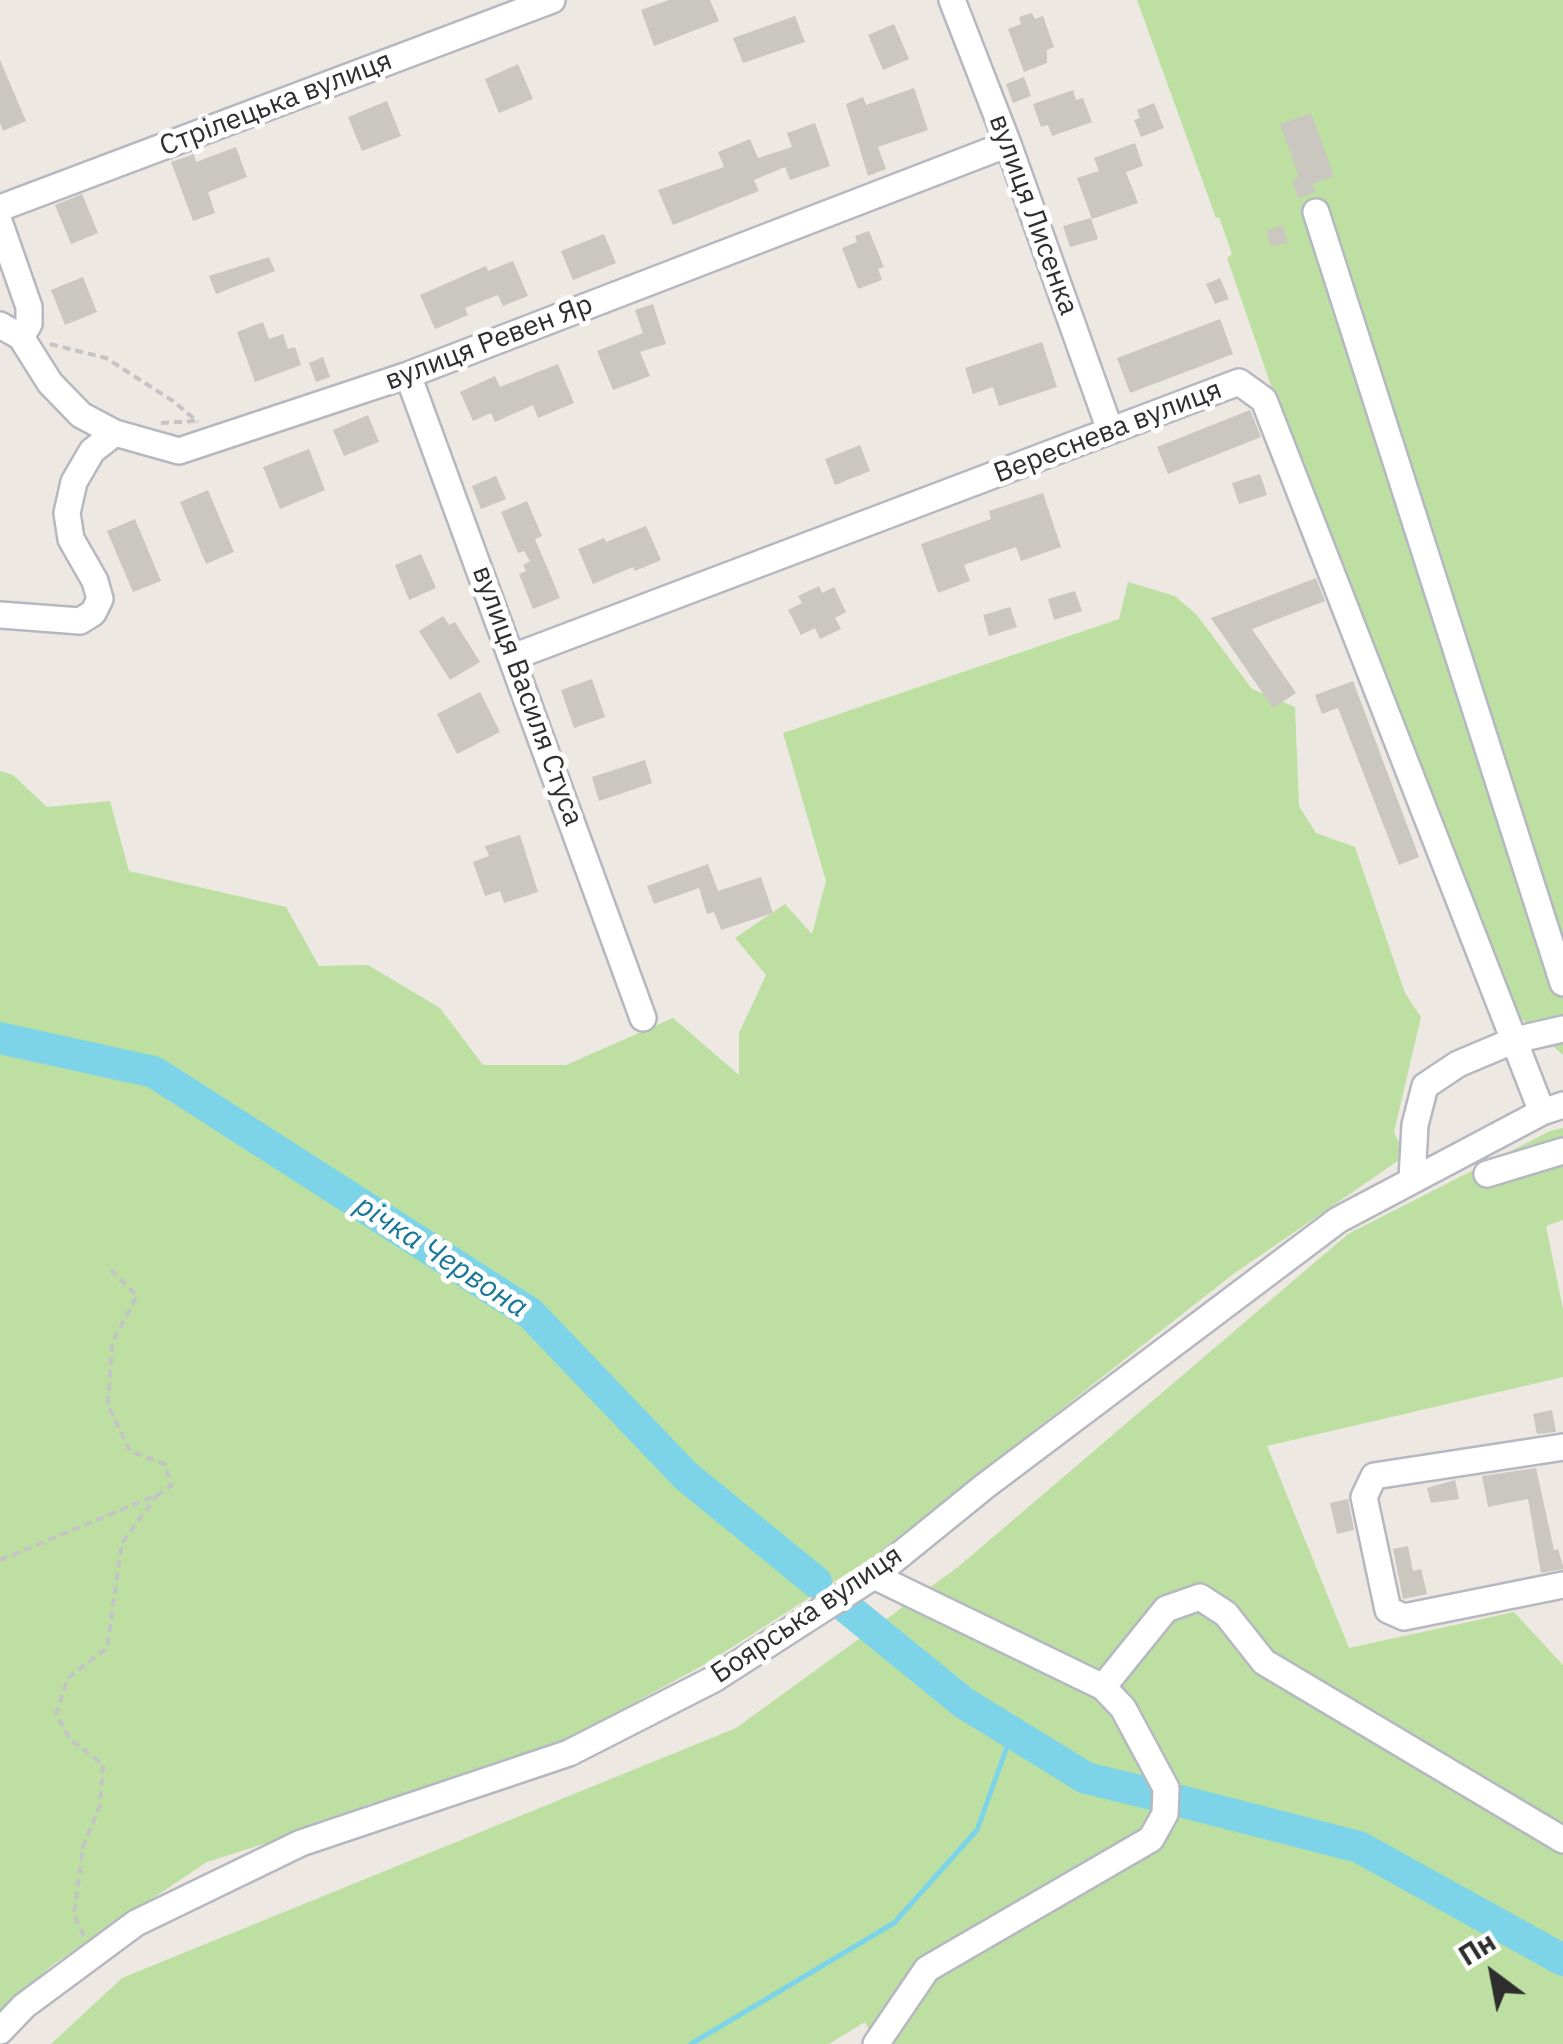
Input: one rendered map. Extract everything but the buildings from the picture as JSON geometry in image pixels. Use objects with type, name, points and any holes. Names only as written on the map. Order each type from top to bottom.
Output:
[{"type":"street","name":"Стрілецька вулиця","points":[[0,208],[552,0]]},
{"type":"street","name":"вулиця Лисенка","points":[[952,0],[1110,430]]},
{"type":"street","name":"вулиця Ревен Яр","points":[[10,331],[50,384],[81,415],[115,433],[179,451],[408,375],[1008,144]]},
{"type":"street","points":[[1316,212],[1563,984]]},
{"type":"street","points":[[0,224],[28,307],[29,324],[10,331]]},
{"type":"street","name":"вулиця Василя Стуса","points":[[408,375],[643,1018]]},
{"type":"street","name":"Вереснева вулиця","points":[[513,657],[1239,382],[1264,400],[1515,1040],[1553,1108]]},
{"type":"street","points":[[0,615],[80,621],[93,613],[100,598],[96,581],[72,539],[67,513],[74,482],[92,451],[115,433]]},
{"type":"street","points":[[1412,1179],[1415,1125],[1424,1086],[1458,1064],[1515,1040],[1563,1029]]},
{"type":"street","name":"Боярська вулиця","points":[[0,2031],[24,2006],[136,1923],[302,1843],[569,1753],[714,1678],[874,1576],[984,1486],[1338,1220],[1553,1108]]},
{"type":"street","points":[[1487,1174],[1563,1151]]},
{"type":"street","points":[[1563,1446],[1374,1476],[1364,1497],[1388,1610],[1404,1617],[1563,1585]]},
{"type":"street","points":[[874,1576],[1103,1687],[1123,1708],[1166,1788],[1166,1814],[1151,1839],[927,1969],[876,2044]]},
{"type":"street","points":[[1103,1687],[1166,1609],[1200,1597],[1226,1614],[1264,1662],[1563,1840]]},
{"type":"path","points":[[10,331],[106,358],[173,400],[196,421],[230,433]]},
{"type":"path","points":[[0,1560],[171,1486],[164,1464],[130,1451],[108,1405],[112,1343],[137,1296],[110,1269]]},
{"type":"path","points":[[92,1953],[74,1916],[83,1847],[100,1806],[102,1765],[70,1739],[56,1714],[68,1678],[107,1648],[122,1543],[157,1495]]},
{"type":"green space","points":[[1137,0],[1563,0],[1563,1055],[1505,1004],[1423,826],[1227,258],[1232,254]]},
{"type":"green space","points":[[1128,582],[1175,596],[1197,615],[1252,689],[1295,707],[1299,806],[1316,833],[1355,847],[1405,993],[1421,1017],[1394,1132],[1405,1156],[1232,1275],[876,1555],[709,1662],[563,1742],[421,1801],[371,1803],[326,1824],[207,1862],[51,1966],[0,2014],[0,771],[13,775],[47,807],[110,801],[129,871],[286,907],[319,966],[368,965],[440,1008],[483,1065],[566,1065],[673,1018],[739,1075],[739,1033],[766,975],[735,938],[785,904],[812,934],[826,881],[783,733],[1119,619]]},
{"type":"green space","points":[[1563,1128],[1563,1220],[1546,1226],[1563,1309],[1563,1377],[1267,1446],[1349,1648],[1514,1612],[1563,1665],[1563,2044],[875,2044],[865,2022],[829,2044],[51,2044],[122,1978],[736,1728],[958,1567],[1348,1234],[1550,1131]]},
{"type":"waterway","name":"річка Червона","points":[[0,1038],[154,1072],[530,1313],[686,1476],[816,1582]]},
{"type":"waterway","points":[[841,1603],[964,1703],[1086,1778],[1152,1794]]},
{"type":"waterway","points":[[691,2044],[894,1923],[977,1830],[1012,1733]]},
{"type":"waterway","name":"річка Червона","points":[[1180,1801],[1359,1847],[1563,1960]]}]
